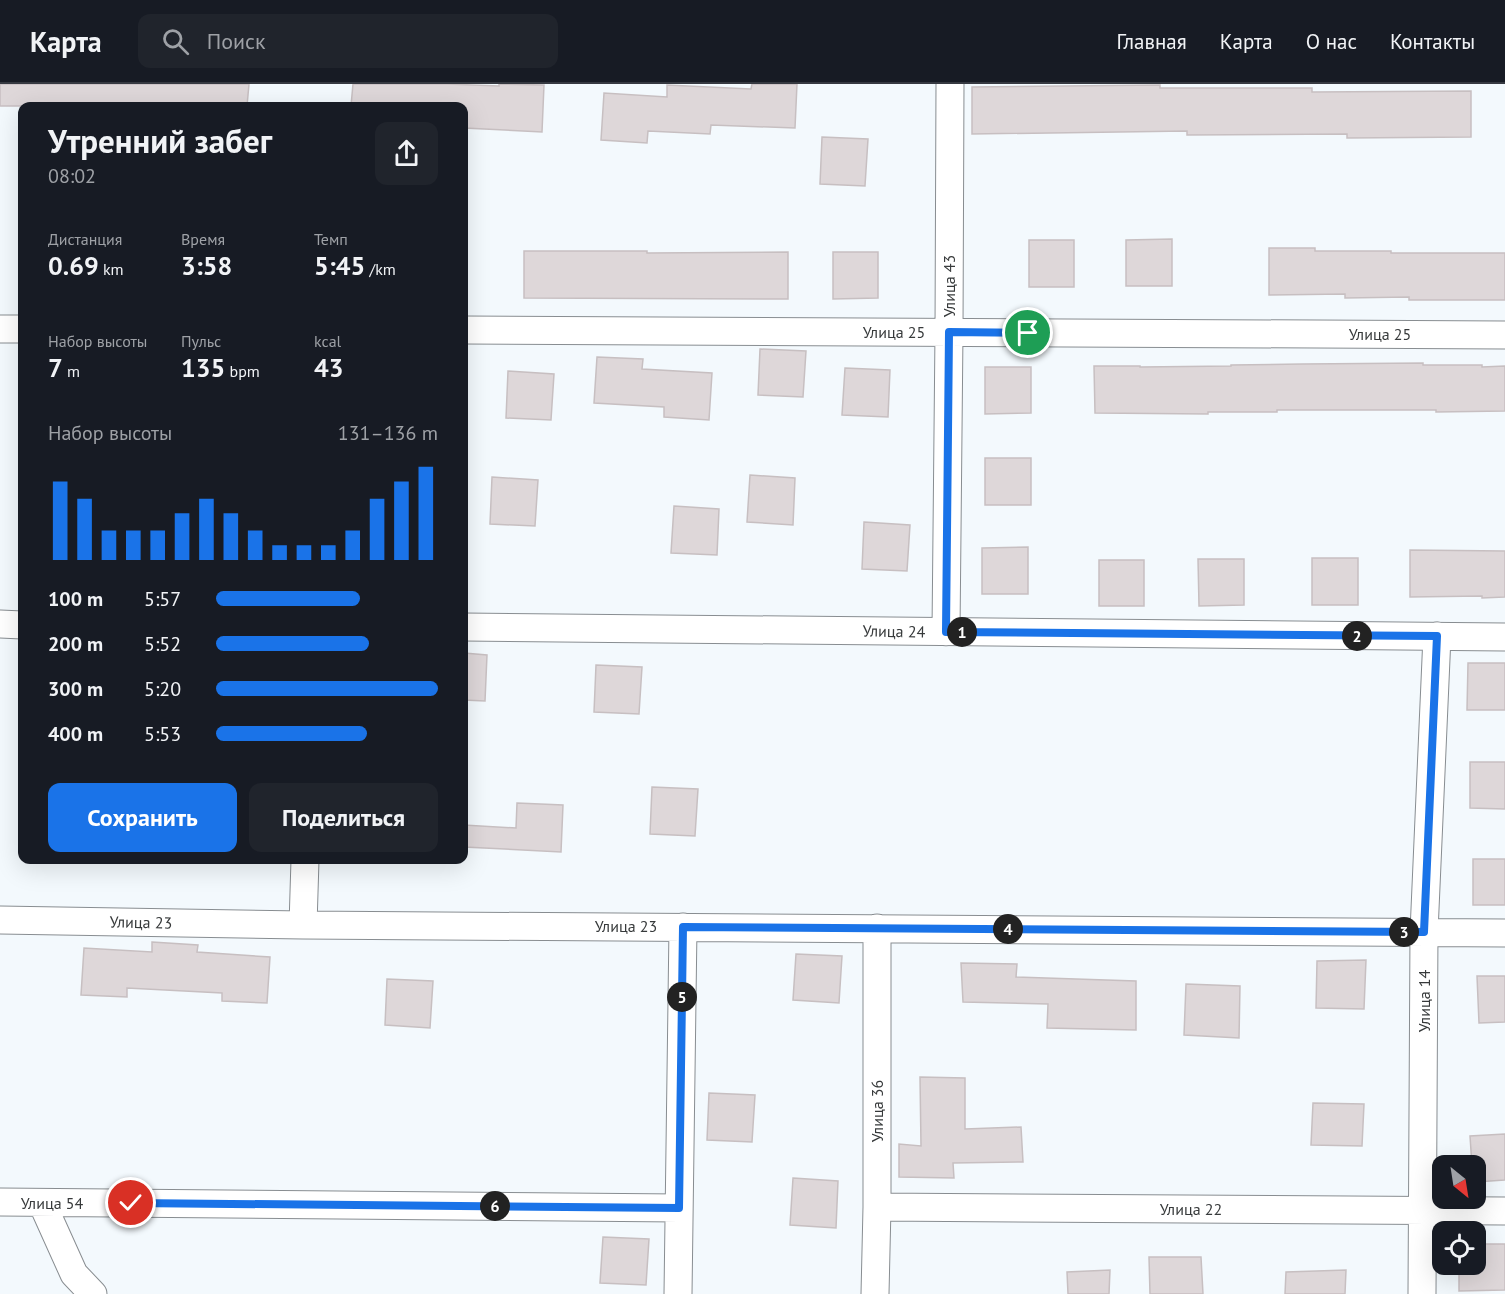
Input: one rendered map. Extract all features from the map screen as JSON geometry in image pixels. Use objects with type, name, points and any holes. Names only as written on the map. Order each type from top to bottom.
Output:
[{"type":"street","name":"Улица 43","points":[[946,632],[950,84]]},
{"type":"street","points":[[0,329],[18,329]]},
{"type":"street","name":"Улица 25","points":[[468,330],[1505,335]]},
{"type":"street","points":[[0,624],[18,624]]},
{"type":"street","name":"Улица 24","points":[[468,627],[1505,637]]},
{"type":"street","name":"Улица 14","points":[[1422,1294],[1424,932],[1437,636]]},
{"type":"street","points":[[303,925],[305,864]]},
{"type":"street","name":"Улица 23","points":[[0,920],[303,925],[1505,933]]},
{"type":"street","points":[[678,1294],[683,927]]},
{"type":"street","name":"Улица 36","points":[[875,1294],[877,928]]},
{"type":"street","name":"Улица 54","points":[[0,1202],[679,1208]]},
{"type":"street","points":[[42,1203],[74,1274],[93,1294]]},
{"type":"street","name":"Улица 22","points":[[877,1207],[1505,1211]]},
{"type":"building","points":[[0,84],[249,84],[247,102],[18,102],[18,106],[0,106]]},
{"type":"building","points":[[353,84],[544,85],[542,132],[468,128],[468,102],[351,102]]},
{"type":"building","points":[[752,84],[797,84],[795,128],[711,125],[710,134],[648,131],[647,143],[601,140],[604,93],[667,97],[667,85],[751,89]]},
{"type":"building","points":[[1160,85],[1160,88],[1312,88],[1312,92],[1471,91],[1471,137],[1347,138],[1347,134],[1187,135],[1187,131],[972,134],[972,87]]},
{"type":"building","points":[[822,137],[868,139],[865,186],[820,184]]},
{"type":"building","points":[[1172,239],[1172,286],[1126,286],[1126,240]]},
{"type":"building","points":[[1029,240],[1074,240],[1074,287],[1029,287]]},
{"type":"building","points":[[1269,248],[1315,248],[1315,251],[1391,251],[1391,253],[1505,253],[1505,300],[1345,298],[1345,294],[1269,295]]},
{"type":"building","points":[[524,251],[788,252],[788,299],[524,298]]},
{"type":"building","points":[[833,252],[878,252],[878,298],[833,299]]},
{"type":"building","points":[[760,349],[806,351],[803,397],[758,395]]},
{"type":"building","points":[[597,357],[643,359],[642,369],[712,373],[709,420],[664,417],[664,407],[594,403]]},
{"type":"building","points":[[1423,363],[1423,365],[1505,366],[1505,411],[1277,410],[1277,412],[1208,412],[1208,414],[1095,413],[1094,366]]},
{"type":"building","points":[[985,367],[1031,367],[1031,413],[985,414]]},
{"type":"building","points":[[845,368],[890,370],[888,417],[842,415]]},
{"type":"building","points":[[508,371],[554,374],[551,420],[506,418]]},
{"type":"building","points":[[985,458],[1031,458],[1031,505],[985,505]]},
{"type":"building","points":[[750,475],[795,478],[793,525],[747,522]]},
{"type":"building","points":[[492,477],[538,480],[535,526],[490,524]]},
{"type":"building","points":[[674,506],[719,509],[717,555],[671,553]]},
{"type":"building","points":[[864,522],[910,525],[907,571],[862,569]]},
{"type":"building","points":[[1028,547],[1028,594],[982,594],[982,548]]},
{"type":"building","points":[[1410,550],[1505,551],[1505,597],[1410,597]]},
{"type":"building","points":[[1312,558],[1358,558],[1358,605],[1312,605]]},
{"type":"building","points":[[1198,559],[1244,559],[1244,605],[1199,606]]},
{"type":"building","points":[[1099,560],[1144,560],[1144,606],[1099,606]]},
{"type":"building","points":[[468,653],[487,655],[485,701],[468,700]]},
{"type":"building","points":[[1468,663],[1505,663],[1505,710],[1467,710]]},
{"type":"building","points":[[596,665],[642,667],[639,714],[594,712]]},
{"type":"building","points":[[1470,762],[1505,762],[1505,809],[1470,808]]},
{"type":"building","points":[[652,787],[698,789],[695,836],[650,834]]},
{"type":"building","points":[[517,803],[563,805],[561,852],[468,847],[468,825],[516,828]]},
{"type":"building","points":[[1473,859],[1505,859],[1505,905],[1473,905]]},
{"type":"building","points":[[152,942],[198,945],[197,952],[270,957],[267,1003],[222,1001],[222,993],[127,988],[127,997],[81,995],[84,948],[152,952]]},
{"type":"building","points":[[796,954],[842,956],[839,1003],[793,1000]]},
{"type":"building","points":[[1366,960],[1364,1009],[1316,1008],[1317,961]]},
{"type":"building","points":[[961,963],[1017,964],[1016,977],[1136,981],[1136,1030],[1047,1028],[1048,1004],[963,1002]]},
{"type":"building","points":[[1477,976],[1505,976],[1505,1022],[1479,1023]]},
{"type":"building","points":[[387,979],[433,981],[430,1028],[385,1025]]},
{"type":"building","points":[[1186,984],[1240,986],[1239,1038],[1184,1035]]},
{"type":"building","points":[[920,1077],[965,1078],[965,1129],[1021,1127],[1023,1162],[953,1163],[954,1178],[899,1177],[899,1144],[921,1146]]},
{"type":"building","points":[[709,1093],[755,1095],[752,1142],[707,1140]]},
{"type":"building","points":[[1313,1103],[1364,1104],[1362,1146],[1311,1145]]},
{"type":"building","points":[[1505,1134],[1505,1180],[1486,1181],[1486,1155],[1471,1155],[1470,1136]]},
{"type":"building","points":[[793,1178],[838,1181],[836,1228],[790,1225]]},
{"type":"building","points":[[603,1237],[649,1239],[646,1285],[600,1283]]},
{"type":"building","points":[[1486,1244],[1505,1244],[1505,1290],[1459,1291],[1459,1275],[1486,1275]]},
{"type":"building","points":[[1149,1257],[1201,1257],[1203,1294],[1150,1294]]},
{"type":"building","points":[[1110,1270],[1109,1294],[1068,1294],[1067,1272]]},
{"type":"building","points":[[1346,1270],[1345,1294],[1285,1294],[1286,1272]]},
{"type":"route","points":[[131,1203],[679,1208],[683,927],[1424,932],[1437,636],[946,632],[949,332],[1028,333]]}]
